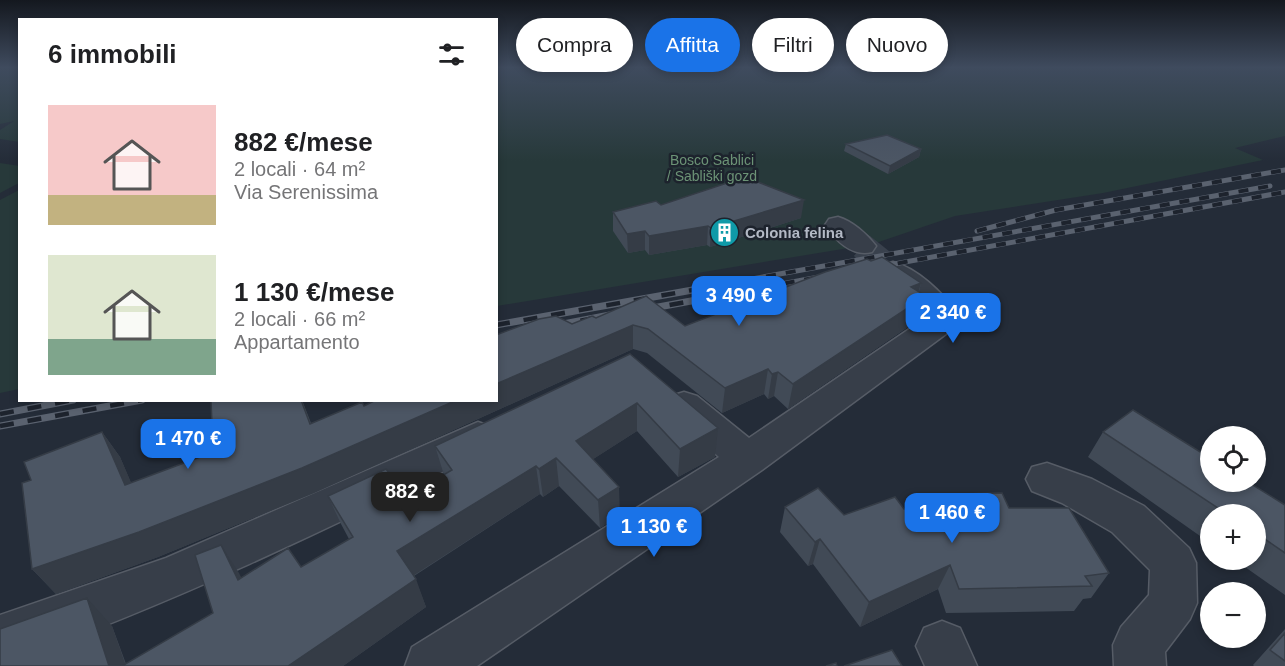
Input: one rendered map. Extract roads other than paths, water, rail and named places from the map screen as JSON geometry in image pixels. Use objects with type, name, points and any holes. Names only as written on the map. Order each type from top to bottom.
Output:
[{"type":"street","points":[[838,225],[862,246]]},
{"type":"street","points":[[431,666],[748,459],[934,327],[941,313],[931,301],[893,271]]},
{"type":"street","points":[[652,378],[748,459]]},
{"type":"street","points":[[0,640],[77,616],[296,524],[507,423]]},
{"type":"street","points":[[1047,479],[1077,491],[1128,519],[1173,564],[1173,603],[1139,645],[1140,666]]},
{"type":"tunnel","points":[[862,246],[893,271]]},
{"type":"railway","points":[[977,231],[1056,210],[1285,170]]},
{"type":"railway","points":[[707,287],[1270,186]]},
{"type":"railway","points":[[878,267],[1285,192]]},
{"type":"railway","points":[[765,287],[819,277]]},
{"type":"railway","points":[[498,325],[715,286]]},
{"type":"railway","points":[[642,310],[773,286]]},
{"type":"railway","points":[[553,326],[615,314]]},
{"type":"railway","points":[[0,414],[63,402]]},
{"type":"railway","points":[[0,426],[131,402]]},
{"type":"place","name":"Colonia felina","points":[[724,233]]},
{"type":"park label","name":"Bosco Sablici / Sabliški gozd","points":[[712,168]]}]
